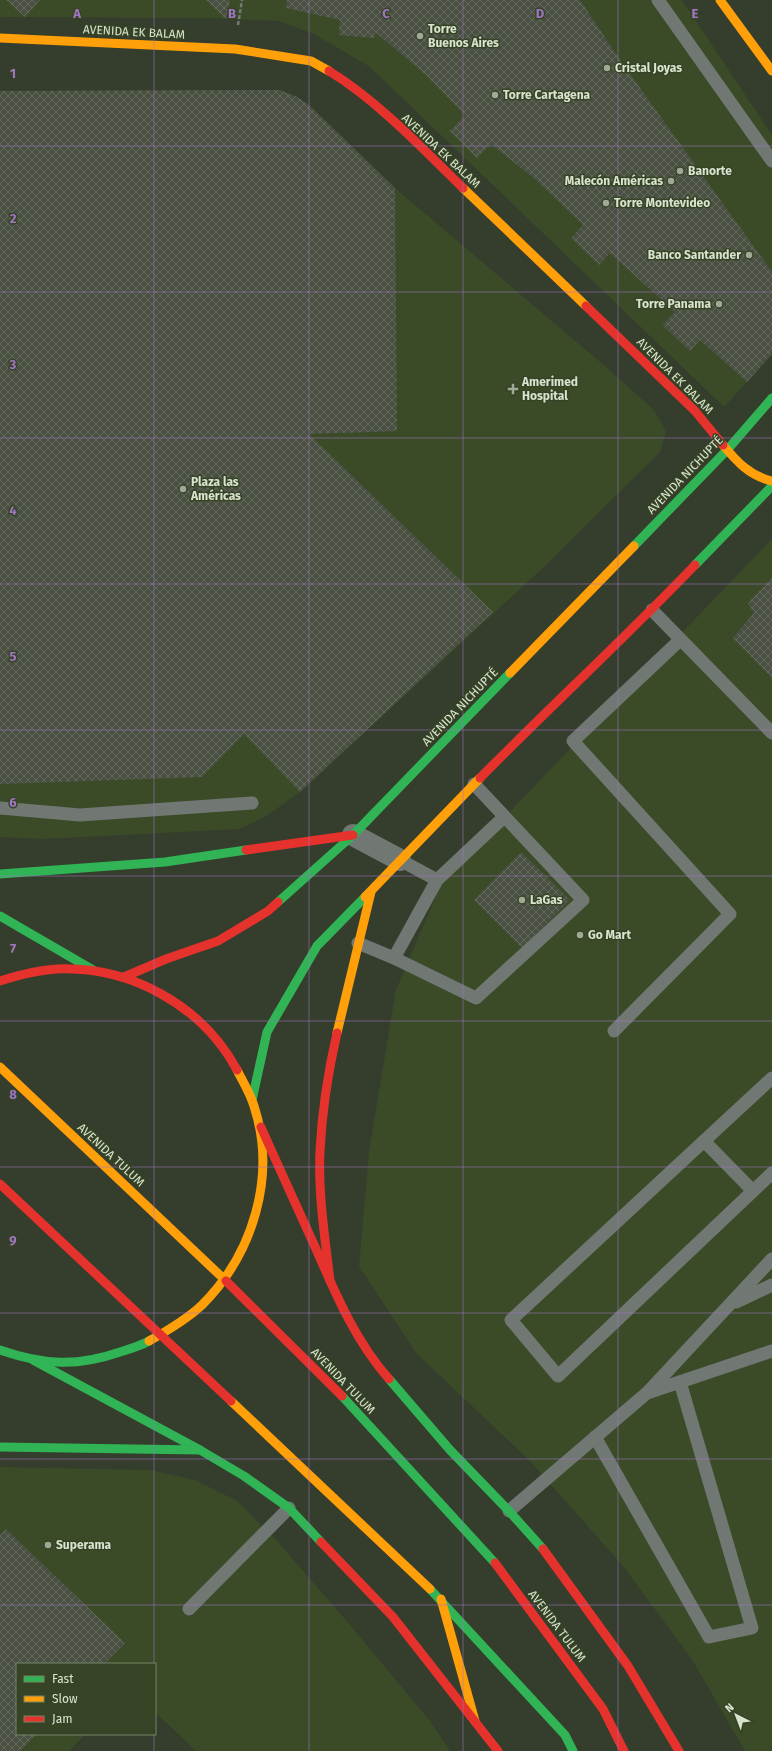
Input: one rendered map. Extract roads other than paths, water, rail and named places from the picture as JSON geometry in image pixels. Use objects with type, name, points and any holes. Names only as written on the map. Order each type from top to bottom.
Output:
[{"type":"main road","points":[[720,0],[772,71]]},
{"type":"main road","name":"AVENIDA EK BALAM","points":[[0,38],[235,49],[311,61],[348,83],[406,132],[695,411],[728,449],[736,461],[760,478],[772,481]]},
{"type":"main road","name":"AVENIDA NICHUPTÉ","points":[[124,977],[166,959],[218,942],[262,914],[353,835],[728,449],[772,398]]},
{"type":"main road","points":[[252,1100],[268,1032],[317,946],[532,725],[652,610],[772,486]]},
{"type":"main road","points":[[0,874],[165,862],[353,835]]},
{"type":"main road","points":[[330,1281],[322,1214],[320,1151],[328,1073],[371,892]]},
{"type":"main road","points":[[0,916],[92,970]]},
{"type":"main road","points":[[0,981],[22,973],[61,968],[92,970],[124,977],[166,995],[203,1023],[232,1059],[252,1100],[261,1136],[263,1166],[260,1196],[250,1233],[241,1254],[225,1280],[209,1299],[190,1316],[162,1336],[133,1350],[93,1360],[62,1363],[32,1359],[0,1350]]},
{"type":"main road","name":"AVENIDA TULUM","points":[[0,1067],[225,1280],[336,1390],[488,1554],[603,1709],[624,1751]]},
{"type":"main road","points":[[257,1118],[330,1281],[352,1326],[379,1368],[450,1450],[509,1511],[543,1549],[628,1666],[679,1751]]},
{"type":"main road","points":[[0,1184],[440,1598],[565,1735],[574,1751]]},
{"type":"main road","points":[[32,1359],[200,1450],[244,1476],[289,1508],[393,1617],[498,1751]]},
{"type":"main road","points":[[0,1447],[200,1450]]},
{"type":"main road","points":[[440,1598],[475,1721]]},
{"type":"street","points":[[353,835],[400,860]]},
{"type":"lane","points":[[658,0],[772,161]]},
{"type":"lane","points":[[652,610],[772,733]]},
{"type":"lane","points":[[614,1031],[730,914],[573,741],[680,640]]},
{"type":"lane","points":[[358,943],[394,958],[476,998],[583,900],[474,784]]},
{"type":"lane","points":[[0,808],[80,815],[252,803]]},
{"type":"lane","points":[[394,958],[437,880],[504,817]]},
{"type":"lane","points":[[400,860],[437,880]]},
{"type":"lane","points":[[772,1078],[510,1320],[558,1376],[772,1173]]},
{"type":"lane","points":[[704,1141],[753,1191]]},
{"type":"lane","points":[[509,1511],[648,1392],[772,1259]]},
{"type":"lane","points":[[730,1304],[772,1285]]},
{"type":"lane","points":[[648,1392],[772,1351]]},
{"type":"lane","points":[[595,1437],[709,1637],[752,1628],[680,1382]]},
{"type":"lane","points":[[189,1609],[289,1508]]},
{"type":"place","name":"Torre Buenos Aires","points":[[420,36]]},
{"type":"place","name":"Cristal Joyas","points":[[607,68]]},
{"type":"place","name":"Torre Cartagena","points":[[495,95]]},
{"type":"place","name":"Banorte","points":[[680,171]]},
{"type":"place","name":"Malecón Américas","points":[[671,181]]},
{"type":"place","name":"Torre Montevideo","points":[[606,203]]},
{"type":"place","name":"Banco Santander","points":[[749,255]]},
{"type":"place","name":"Torre Panama","points":[[719,304]]},
{"type":"place","name":"Amerimed Hospital","points":[[513,389]]},
{"type":"place","name":"Plaza las Américas","points":[[183,489]]},
{"type":"place","name":"LaGas","points":[[522,900]]},
{"type":"place","name":"Go Mart","points":[[580,935]]},
{"type":"place","name":"Superama","points":[[48,1545]]}]
